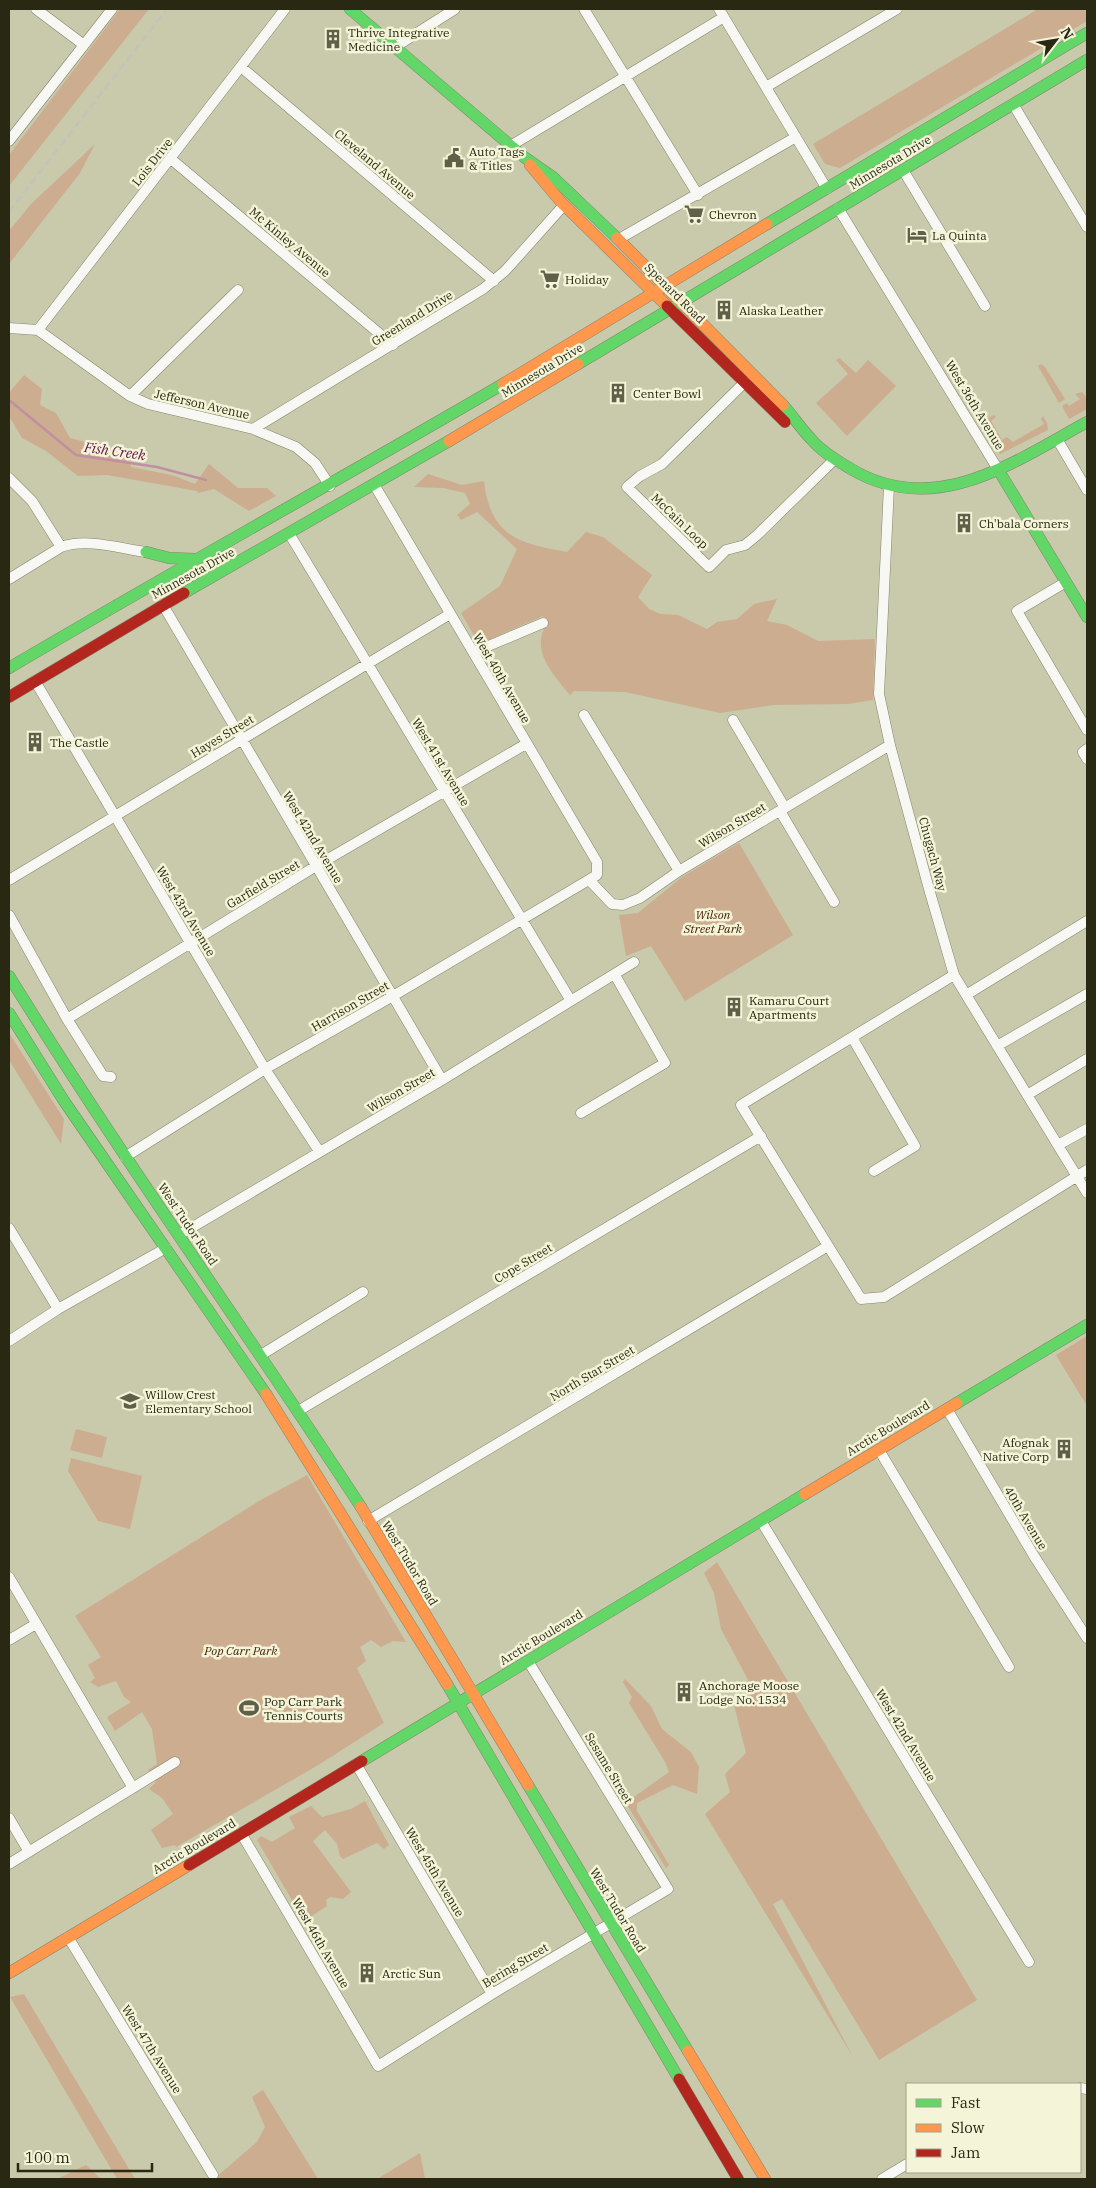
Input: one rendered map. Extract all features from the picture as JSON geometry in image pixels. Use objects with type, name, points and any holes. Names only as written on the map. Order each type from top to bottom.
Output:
[{"type":"main road","name":"Spenard Road","points":[[350,9],[512,145],[524,157],[539,179],[564,205],[671,308],[799,436],[812,441]]},
{"type":"main road","name":"Minnesota Drive","points":[[9,668],[146,587],[330,486],[545,360],[665,285],[1087,33]]},
{"type":"main road","name":"Minnesota Drive","points":[[9,697],[163,605],[375,486],[1087,60]]},
{"type":"main road","points":[[944,119],[934,138],[938,144],[948,144]]},
{"type":"main road","name":"Spenard Road","points":[[524,157],[546,171],[619,239],[795,418],[812,441],[835,459],[869,480],[889,486],[910,489],[937,488],[971,482],[999,471],[1087,422]]},
{"type":"main road","name":"West 36th Avenue","points":[[999,471],[1087,616]]},
{"type":"main road","points":[[146,552],[169,558],[196,559]]},
{"type":"main road","points":[[146,552],[155,568],[146,587]]},
{"type":"main road","name":"West Tudor Road","points":[[9,976],[65,1068],[261,1355],[368,1521],[765,2179]]},
{"type":"main road","points":[[9,1013],[59,1093],[284,1421],[458,1703],[738,2179]]},
{"type":"main road","points":[[113,1171],[122,1175],[153,1221],[169,1237],[179,1235]]},
{"type":"main road","points":[[166,1248],[175,1251],[210,1301],[219,1310],[232,1312]]},
{"type":"main road","name":"Arctic Boulevard","points":[[9,1973],[1087,1325]]},
{"type":"street","points":[[36,9],[84,45]]},
{"type":"street","points":[[9,141],[112,9]]},
{"type":"street","name":"Lois Drive","points":[[38,330],[285,9]]},
{"type":"street","points":[[395,47],[455,9]]},
{"type":"street","points":[[584,9],[698,195]]},
{"type":"street","points":[[766,87],[896,9]]},
{"type":"street","points":[[512,145],[624,77],[721,13],[827,189]]},
{"type":"street","name":"Cleveland Avenue","points":[[241,67],[494,281]]},
{"type":"street","points":[[1014,104],[1087,227]]},
{"type":"street","points":[[619,239],[796,137]]},
{"type":"street","name":"Mc Kinley Avenue","points":[[171,159],[393,345]]},
{"type":"street","points":[[903,170],[985,306]]},
{"type":"street","name":"Greenland Drive","points":[[253,429],[393,345],[494,281],[564,205]]},
{"type":"street","name":"West 36th Avenue","points":[[838,208],[999,471]]},
{"type":"street","points":[[130,396],[238,290]]},
{"type":"street","points":[[9,328],[38,330]]},
{"type":"street","name":"Jefferson Avenue","points":[[38,330],[130,396],[148,404],[253,429],[296,447],[307,456],[330,486]]},
{"type":"street","name":"McCain Loop","points":[[744,382],[662,464],[640,476],[627,488],[709,567],[726,550],[745,545],[756,536],[835,459]]},
{"type":"street","points":[[1057,439],[1087,490]]},
{"type":"street","points":[[9,478],[32,501],[61,548]]},
{"type":"street","name":"West 40th Avenue","points":[[375,486],[597,862],[597,875],[590,881]]},
{"type":"street","name":"Chugach Way","points":[[889,486],[879,694],[890,745],[954,975],[1087,1193]]},
{"type":"street","name":"West 41st Avenue","points":[[290,535],[571,1001]]},
{"type":"street","points":[[9,579],[61,548],[73,543],[87,543],[146,552]]},
{"type":"street","points":[[1066,582],[1017,611],[1087,730]]},
{"type":"street","name":"West 42nd Avenue","points":[[163,605],[442,1080]]},
{"type":"street","name":"Hayes Street","points":[[9,880],[450,614]]},
{"type":"street","points":[[474,652],[543,623]]},
{"type":"street","name":"West 43rd Avenue","points":[[35,681],[265,1069],[319,1151]]},
{"type":"street","points":[[584,715],[679,871]]},
{"type":"street","points":[[733,720],[834,902]]},
{"type":"street","name":"Garfield Street","points":[[67,1019],[316,866],[526,744]]},
{"type":"street","name":"Wilson Street","points":[[590,881],[612,904],[623,905],[640,898],[679,871],[890,745]]},
{"type":"street","name":"Harrison Street","points":[[125,1157],[265,1069],[590,881]]},
{"type":"street","points":[[9,915],[67,1019],[103,1076],[111,1077]]},
{"type":"street","points":[[966,995],[1087,921]]},
{"type":"street","name":"Wilson Street","points":[[179,1235],[442,1080],[634,962]]},
{"type":"street","points":[[581,1113],[665,1063],[615,974]]},
{"type":"street","points":[[954,975],[853,1039],[741,1105],[861,1299],[884,1297],[1087,1170]]},
{"type":"street","points":[[997,1046],[1087,994]]},
{"type":"street","points":[[853,1039],[915,1146],[874,1171]]},
{"type":"street","points":[[1027,1095],[1087,1060]]},
{"type":"street","points":[[1058,1145],[1087,1129]]},
{"type":"street","name":"Cope Street","points":[[298,1411],[761,1136]]},
{"type":"street","points":[[9,1228],[58,1309]]},
{"type":"street","name":"North Star Street","points":[[368,1521],[828,1246]]},
{"type":"street","points":[[9,1341],[58,1309],[166,1248]]},
{"type":"street","points":[[261,1355],[363,1292]]},
{"type":"street","name":"40th Avenue","points":[[947,1409],[1034,1556],[1087,1638]]},
{"type":"street","points":[[879,1450],[1009,1667]]},
{"type":"street","name":"West 42nd Avenue","points":[[761,1521],[1029,1962]]},
{"type":"street","points":[[9,1577],[133,1788]]},
{"type":"street","points":[[9,1640],[36,1624]]},
{"type":"street","name":"Sesame Street","points":[[528,1661],[668,1889]]},
{"type":"street","points":[[9,1864],[175,1762]]},
{"type":"street","name":"West 45th Avenue","points":[[356,1764],[492,1994]]},
{"type":"street","points":[[9,1818],[29,1852]]},
{"type":"street","name":"West 46th Avenue","points":[[241,1833],[378,2066]]},
{"type":"street","name":"Bering Street","points":[[378,2066],[492,1994],[668,1889]]},
{"type":"street","name":"West 47th Avenue","points":[[68,1937],[213,2174]]},
{"type":"street","points":[[882,2179],[906,2165]]},
{"type":"green space","points":[[120,9],[149,9],[9,186],[9,155]]},
{"type":"green space","points":[[1038,9],[1087,9],[1087,21],[840,168],[825,164],[813,144]]},
{"type":"green space","points":[[95,144],[80,173],[9,264],[9,231],[31,204]]},
{"type":"green space","points":[[839,358],[856,373],[868,360],[896,386],[847,436],[816,403],[848,374],[836,360]]},
{"type":"green space","points":[[1041,364],[1045,367],[1065,399],[1059,403],[1038,366]]},
{"type":"green space","points":[[24,375],[42,389],[40,405],[56,413],[70,438],[127,453],[131,467],[172,475],[195,484],[209,464],[238,488],[267,488],[276,496],[249,511],[214,489],[198,493],[197,491],[107,475],[78,476],[46,451],[22,438],[9,416],[9,393]]},
{"type":"green space","points":[[1082,392],[1087,398],[1087,409],[1069,419],[1062,406],[1067,403],[1069,406],[1080,399],[1075,394]]},
{"type":"green space","points":[[994,415],[996,417],[991,421],[1002,440],[1007,437],[1013,442],[1044,424],[1041,419],[1043,416],[1048,430],[1000,454],[982,429],[985,420]]},
{"type":"green space","points":[[428,474],[462,485],[484,481],[487,500],[500,526],[521,541],[567,552],[586,532],[603,537],[652,575],[638,597],[649,609],[661,614],[678,615],[707,629],[717,622],[737,619],[754,604],[777,599],[767,621],[787,625],[818,641],[875,639],[873,700],[848,704],[774,705],[720,713],[625,692],[574,691],[570,695],[556,678],[545,660],[541,642],[548,622],[543,616],[479,644],[461,613],[500,586],[517,549],[477,512],[461,520],[457,515],[470,504],[465,493],[443,488],[414,487]]},
{"type":"green space","name":"Wilson Street Park","points":[[739,843],[793,935],[685,1001],[651,946],[626,956],[619,915],[638,913],[682,877]]},
{"type":"green space","points":[[9,1033],[64,1119],[61,1144],[9,1060]]},
{"type":"green space","points":[[1087,1336],[1087,1406],[1056,1355]]},
{"type":"green space","points":[[76,1429],[107,1437],[102,1458],[70,1450]]},
{"type":"green space","points":[[71,1458],[142,1476],[130,1529],[98,1521],[68,1471]]},
{"type":"green space","name":"Pop Carr Park","points":[[307,1475],[406,1642],[393,1641],[381,1647],[371,1640],[360,1647],[366,1661],[357,1668],[384,1723],[320,1764],[176,1847],[175,1845],[162,1848],[151,1830],[173,1814],[162,1798],[149,1789],[156,1782],[148,1770],[157,1764],[152,1729],[142,1712],[115,1731],[107,1717],[131,1702],[124,1697],[116,1681],[98,1687],[90,1682],[95,1678],[88,1665],[101,1657],[75,1616],[259,1501]]},
{"type":"green space","points":[[717,1562],[977,2000],[879,2060],[782,1899],[773,1904],[853,2057],[705,1814],[730,1792],[725,1774],[746,1753],[734,1705],[754,1691],[721,1629],[714,1593],[704,1573]]},
{"type":"green space","points":[[625,1679],[651,1706],[662,1729],[691,1752],[699,1767],[697,1794],[673,1785],[637,1803],[637,1811],[669,1865],[666,1868],[624,1800],[631,1799],[669,1772],[665,1762],[629,1703],[632,1697],[623,1682]]},
{"type":"green space","points":[[365,1801],[389,1845],[384,1849],[377,1843],[343,1859],[340,1856],[337,1844],[325,1830],[313,1841],[351,1892],[343,1899],[330,1897],[326,1900],[327,1906],[304,1921],[257,1840],[261,1836],[272,1842],[295,1828],[289,1817],[311,1806],[322,1817],[351,1809]]},
{"type":"green space","points":[[24,1994],[135,2179],[117,2179],[10,1997]]},
{"type":"green space","points":[[263,2090],[318,2179],[214,2179],[257,2142],[265,2127],[252,2097]]},
{"type":"green space","points":[[420,2153],[425,2179],[377,2179]]},
{"type":"green space","points":[[86,2165],[101,2179],[57,2179]]},
{"type":"waterway","name":"Fish Creek","points":[[9,400],[76,455],[157,467],[206,480]]},
{"type":"railway","points":[[9,212],[167,9]]},
{"type":"traffic: fast","points":[[350,9],[524,157],[554,178],[617,238]]},
{"type":"traffic: fast","points":[[767,224],[1087,33]]},
{"type":"traffic: fast","points":[[578,364],[1087,60]]},
{"type":"traffic: fast","points":[[9,668],[503,384]]},
{"type":"traffic: fast","points":[[783,405],[816,444],[851,469],[882,483],[913,488],[943,487],[973,479],[1002,468],[1087,422]]},
{"type":"traffic: fast","points":[[184,593],[449,441]]},
{"type":"traffic: fast","points":[[999,471],[1087,617]]},
{"type":"traffic: fast","points":[[146,552],[169,558],[195,559]]},
{"type":"traffic: fast","points":[[9,976],[139,1177],[361,1507]]},
{"type":"traffic: fast","points":[[9,1013],[64,1101],[266,1394]]},
{"type":"traffic: fast","points":[[957,1403],[1087,1325]]},
{"type":"traffic: fast","points":[[362,1761],[805,1494]]},
{"type":"traffic: fast","points":[[447,1684],[679,2079]]},
{"type":"traffic: fast","points":[[528,1785],[688,2051]]},
{"type":"traffic: slow","points":[[530,165],[561,202],[667,306]]},
{"type":"traffic: slow","points":[[503,384],[767,224]]},
{"type":"traffic: slow","points":[[617,238],[783,405]]},
{"type":"traffic: slow","points":[[449,441],[578,364]]},
{"type":"traffic: slow","points":[[266,1394],[447,1684]]},
{"type":"traffic: slow","points":[[805,1494],[957,1403]]},
{"type":"traffic: slow","points":[[361,1507],[528,1785]]},
{"type":"traffic: slow","points":[[9,1973],[189,1865]]},
{"type":"traffic: slow","points":[[688,2051],[765,2179]]},
{"type":"traffic: jam","points":[[667,306],[785,422]]},
{"type":"traffic: jam","points":[[9,697],[184,593]]},
{"type":"traffic: jam","points":[[189,1865],[362,1761]]},
{"type":"traffic: jam","points":[[679,2079],[738,2179]]},
{"type":"place","name":"Thrive Integrative Medicine","points":[[333,39]]},
{"type":"place","name":"Auto Tags & Titles","points":[[454,158]]},
{"type":"place","name":"Chevron","points":[[694,214]]},
{"type":"place","name":"La Quinta","points":[[917,235]]},
{"type":"place","name":"Holiday","points":[[550,279]]},
{"type":"place","name":"Alaska Leather","points":[[724,310]]},
{"type":"place","name":"Center Bowl","points":[[618,393]]},
{"type":"place","name":"Ch'bala Corners","points":[[964,523]]},
{"type":"place","name":"The Castle","points":[[35,742]]},
{"type":"place","name":"Kamaru Court Apartments","points":[[734,1007]]},
{"type":"place","name":"Willow Crest Elementary School","points":[[130,1401]]},
{"type":"place","name":"Afognak Native Corp","points":[[1064,1449]]},
{"type":"place","name":"Anchorage Moose Lodge No. 1534","points":[[684,1692]]},
{"type":"place","name":"Pop Carr Park Tennis Courts","points":[[249,1708]]},
{"type":"place","name":"Arctic Sun","points":[[367,1973]]}]
